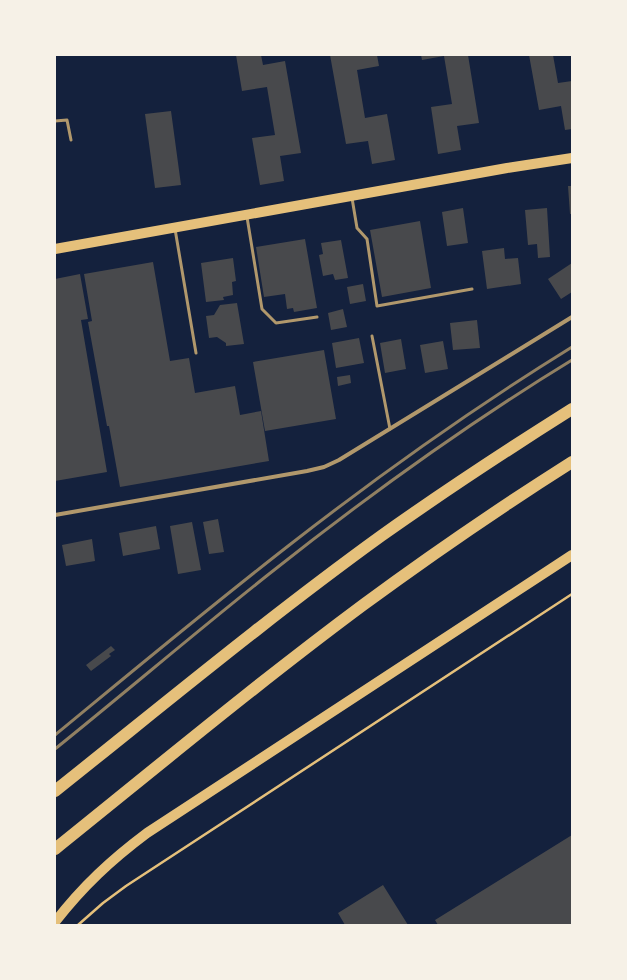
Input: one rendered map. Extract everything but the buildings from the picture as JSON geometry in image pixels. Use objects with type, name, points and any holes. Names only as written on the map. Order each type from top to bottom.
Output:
[{"type":"highway","points":[[55,791],[230,650],[331,573],[433,500],[572,409]]},
{"type":"highway","points":[[55,849],[264,680],[363,605],[466,532],[572,462]]},
{"type":"main road","points":[[55,249],[572,158]]},
{"type":"main road","points":[[55,922],[81,890],[93,878],[147,833],[572,555]]},
{"type":"street","points":[[55,515],[324,467],[339,460],[572,317]]},
{"type":"lane","points":[[55,121],[67,120],[71,140]]},
{"type":"lane","points":[[352,196],[358,228],[367,240],[377,306],[472,289]]},
{"type":"lane","points":[[246,215],[262,309],[276,323],[317,317]]},
{"type":"lane","points":[[175,227],[196,353]]},
{"type":"lane","points":[[372,336],[390,429]]},
{"type":"path","points":[[78,925],[97,908],[126,886],[572,594]]},
{"type":"railway","points":[[55,735],[232,590],[360,491],[429,441],[572,347]]},
{"type":"railway","points":[[55,749],[242,596],[342,517],[418,462],[494,410],[572,360]]}]
